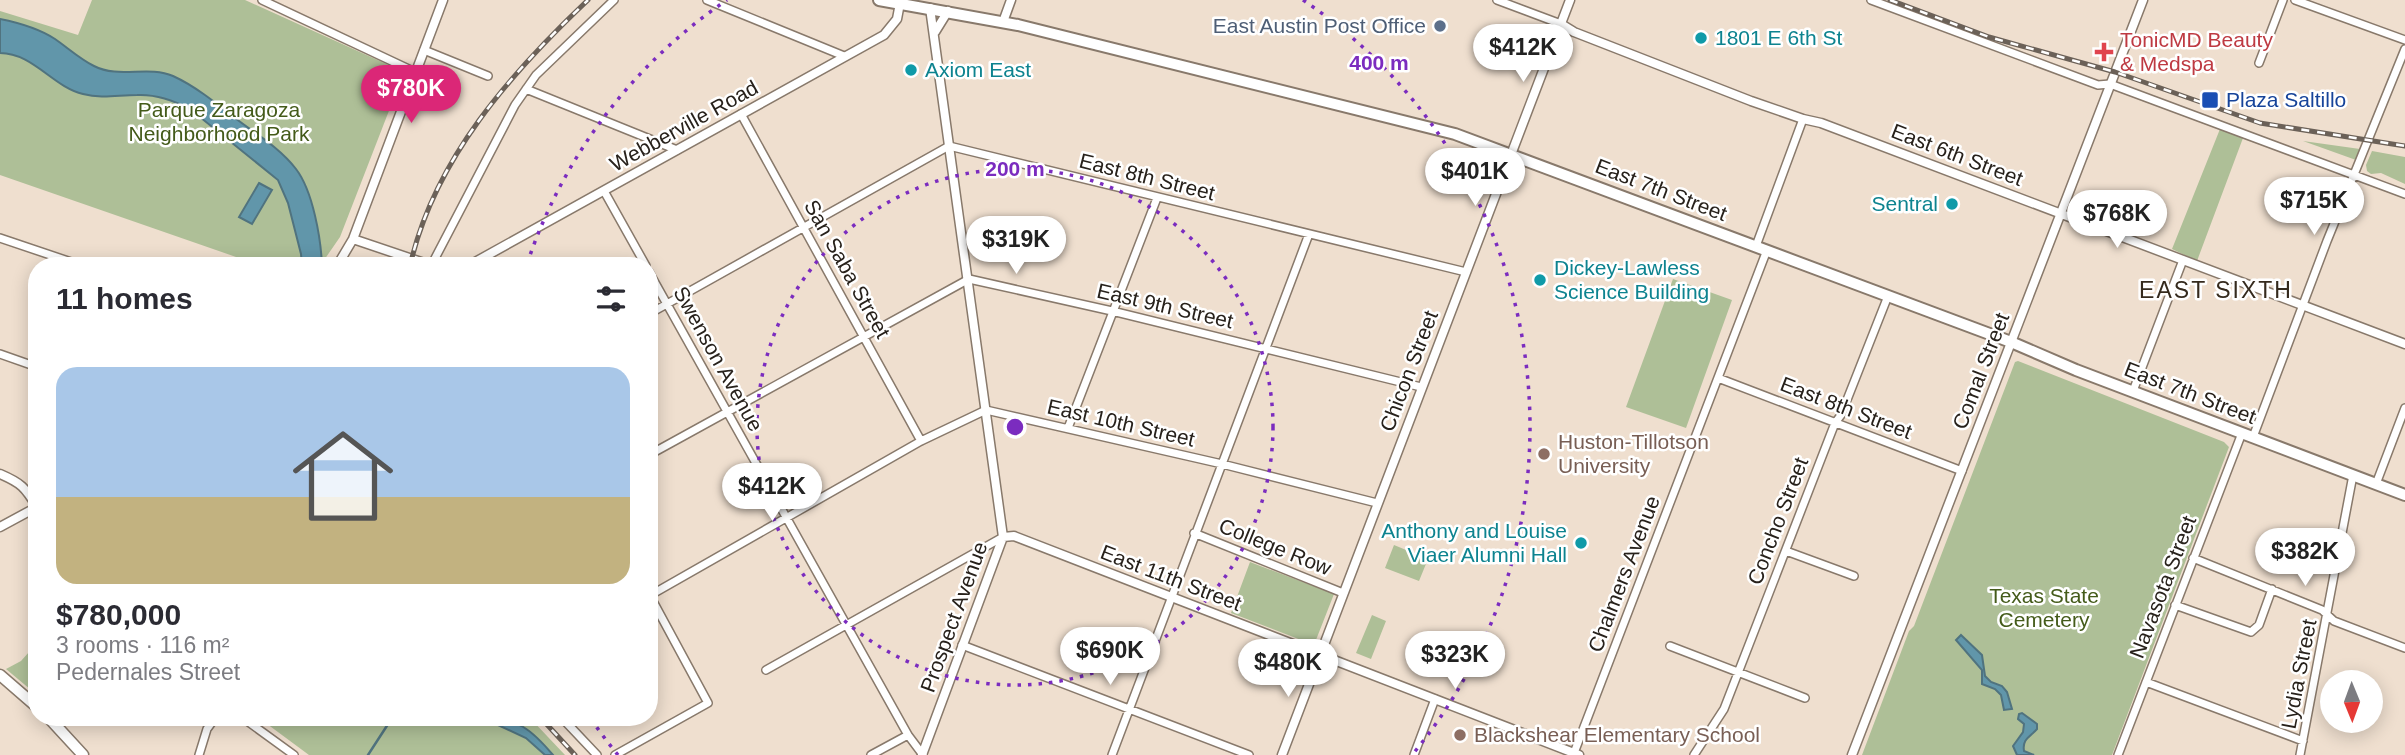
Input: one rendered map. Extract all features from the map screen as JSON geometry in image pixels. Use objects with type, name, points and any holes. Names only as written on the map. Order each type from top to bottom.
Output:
[{"type":"main road","name":"East 7th Street","points":[[879,0],[1003,22],[1420,124],[1512,155],[1767,250],[2405,495]]},
{"type":"main road","points":[[0,676],[28,699]]},
{"type":"main road","points":[[61,726],[83,755]]},
{"type":"street","points":[[262,0],[415,72]]},
{"type":"street","points":[[342,257],[353,239],[443,0]]},
{"type":"street","points":[[437,257],[515,105],[526,89],[536,75],[614,0]]},
{"type":"street","points":[[707,0],[844,56]]},
{"type":"street","points":[[1003,22],[1011,0]]},
{"type":"street","name":"East 6th Street","points":[[1497,0],[1802,119],[1821,122],[2405,344]]},
{"type":"street","name":"Chicon Street","points":[[1282,755],[1570,0]]},
{"type":"street","points":[[1871,0],[2098,85],[2110,83],[2405,194]]},
{"type":"street","name":"Comal Street","points":[[1852,755],[2143,0]]},
{"type":"street","points":[[2259,63],[2283,0]]},
{"type":"street","points":[[2295,0],[2405,40]]},
{"type":"street","name":"Webberville Road","points":[[484,257],[892,28],[900,3]]},
{"type":"street","name":"Prospect Avenue","points":[[922,755],[1003,537],[930,8]]},
{"type":"street","points":[[935,32],[948,11]]},
{"type":"street","name":"Navasota Street","points":[[2118,755],[2193,558],[2303,305],[2405,49]]},
{"type":"street","points":[[424,50],[488,76]]},
{"type":"street","points":[[526,89],[677,150]]},
{"type":"street","name":"San Saba Street","points":[[741,114],[921,441]]},
{"type":"street","points":[[1756,246],[1802,119]]},
{"type":"street","points":[[658,309],[950,146]]},
{"type":"street","name":"East 8th Street","points":[[950,146],[1466,272]]},
{"type":"street","points":[[604,191],[641,257]]},
{"type":"street","points":[[1068,428],[1157,198]]},
{"type":"street","points":[[1112,755],[1309,234]]},
{"type":"street","points":[[0,238],[56,257]]},
{"type":"street","points":[[353,239],[406,257]]},
{"type":"street","name":"Chalmers Avenue","points":[[1577,754],[1767,250]]},
{"type":"street","points":[[2133,391],[2183,260]]},
{"type":"street","points":[[658,450],[969,279]]},
{"type":"street","name":"East 9th Street","points":[[969,279],[1421,387]]},
{"type":"street","name":"Swenson Avenue","points":[[658,288],[908,735],[922,755]]},
{"type":"street","name":"Concho Street","points":[[1694,755],[1719,719],[1739,673],[1835,423],[1888,296]]},
{"type":"street","points":[[0,354],[28,364]]},
{"type":"street","name":"East 8th Street","points":[[1718,378],[1962,471]]},
{"type":"street","points":[[2376,484],[2405,408]]},
{"type":"street","points":[[658,590],[921,441],[986,410]]},
{"type":"street","name":"East 10th Street","points":[[986,410],[1377,503]]},
{"type":"street","points":[[0,474],[18,481],[28,493]]},
{"type":"street","name":"Lydia Street","points":[[2301,755],[2353,475]]},
{"type":"street","points":[[0,527],[28,512]]},
{"type":"street","name":"College Row","points":[[1194,533],[1343,593]]},
{"type":"street","name":"East 11th Street","points":[[1003,537],[1014,536],[1577,754]]},
{"type":"street","points":[[766,670],[1003,537]]},
{"type":"street","points":[[1786,551],[1854,576]]},
{"type":"street","points":[[2193,558],[2322,610],[2336,622],[2405,648]]},
{"type":"street","points":[[2175,605],[2249,633],[2258,628],[2272,589]]},
{"type":"street","points":[[614,755],[708,703],[658,611]]},
{"type":"street","points":[[961,645],[1249,755]]},
{"type":"street","points":[[1670,646],[1805,698]]},
{"type":"street","points":[[2146,682],[2303,741]]},
{"type":"street","points":[[1413,755],[1435,699]]},
{"type":"street","points":[[199,755],[209,726]]},
{"type":"street","points":[[254,726],[294,755]]},
{"type":"street","points":[[570,726],[597,755]]},
{"type":"street","points":[[870,755],[908,735]]},
{"type":"green space","name":"Parque Zaragoza Neighborhood Park","points":[[92,0],[245,0],[404,72],[340,237],[326,257],[236,257],[0,175],[0,11],[78,35]]},
{"type":"green space","points":[[2220,129],[2243,138],[2197,261],[2172,249]]},
{"type":"green space","points":[[2303,141],[2360,149],[2356,160]]},
{"type":"green space","points":[[2372,151],[2405,157],[2405,184],[2381,173],[2371,174],[2367,171],[2366,165]]},
{"type":"green space","points":[[1673,279],[1732,300],[1686,428],[1626,407]]},
{"type":"green space","name":"Texas State Cemetery","points":[[2015,362],[2224,442],[2229,447],[2112,755],[1862,755]]},
{"type":"green space","points":[[1394,545],[1428,559],[1419,581],[1385,568]]},
{"type":"green space","points":[[1250,562],[1334,594],[1314,645],[1231,613]]},
{"type":"green space","points":[[1372,615],[1386,621],[1371,659],[1356,653]]},
{"type":"green space","points":[[28,653],[28,687],[6,669],[21,661]]},
{"type":"green space","points":[[270,726],[538,726],[565,755],[309,755]]},
{"type":"water","points":[[0,19],[42,32],[104,70],[163,73],[205,95],[283,154],[296,169],[311,202],[321,257],[301,257],[288,203],[278,180],[190,109],[171,100],[151,96],[83,94],[62,85],[23,58],[0,53]]},
{"type":"water","points":[[259,183],[272,190],[252,224],[239,217]]},
{"type":"water","points":[[1961,635],[1982,655],[1985,676],[2007,692],[2012,709],[2004,710],[2001,695],[1995,689],[1982,684],[1982,670],[1956,640]]},
{"type":"water","points":[[2022,713],[2037,724],[2037,729],[2024,744],[2024,751],[2034,755],[2017,755],[2013,746],[2023,732],[2024,724],[2018,719]]},
{"type":"water","points":[[500,726],[523,727],[553,755],[545,755],[526,738]]},
{"type":"waterway","points":[[368,755],[387,726]]},
{"type":"railway","points":[[413,257],[421,227],[437,190],[479,120],[531,57],[588,0]]},
{"type":"railway","points":[[1890,0],[1989,37],[2115,72],[2260,123],[2405,146]]},
{"type":"railway","points":[[548,726],[575,755]]},
{"type":"place","name":"East Austin Post Office","points":[[1440,26]]},
{"type":"place","name":"1801 E 6th St","points":[[1701,38]]},
{"type":"place","name":"TonicMD Beauty & Medspa","points":[[2104,52]]},
{"type":"place","name":"Axiom East","points":[[911,70]]},
{"type":"place","name":"Plaza Saltillo","points":[[2210,100]]},
{"type":"place","name":"Sentral","points":[[1952,204]]},
{"type":"place","name":"Dickey-Lawless Science Building","points":[[1540,280]]},
{"type":"place","name":"Huston-Tillotson University","points":[[1544,454]]},
{"type":"place","name":"Anthony and Louise Viaer Alumni Hall","points":[[1581,543]]},
{"type":"place","name":"Blackshear Elementary School","points":[[1460,735]]},
{"type":"district","name":"EAST SIXTH","points":[[2216,290]]}]
